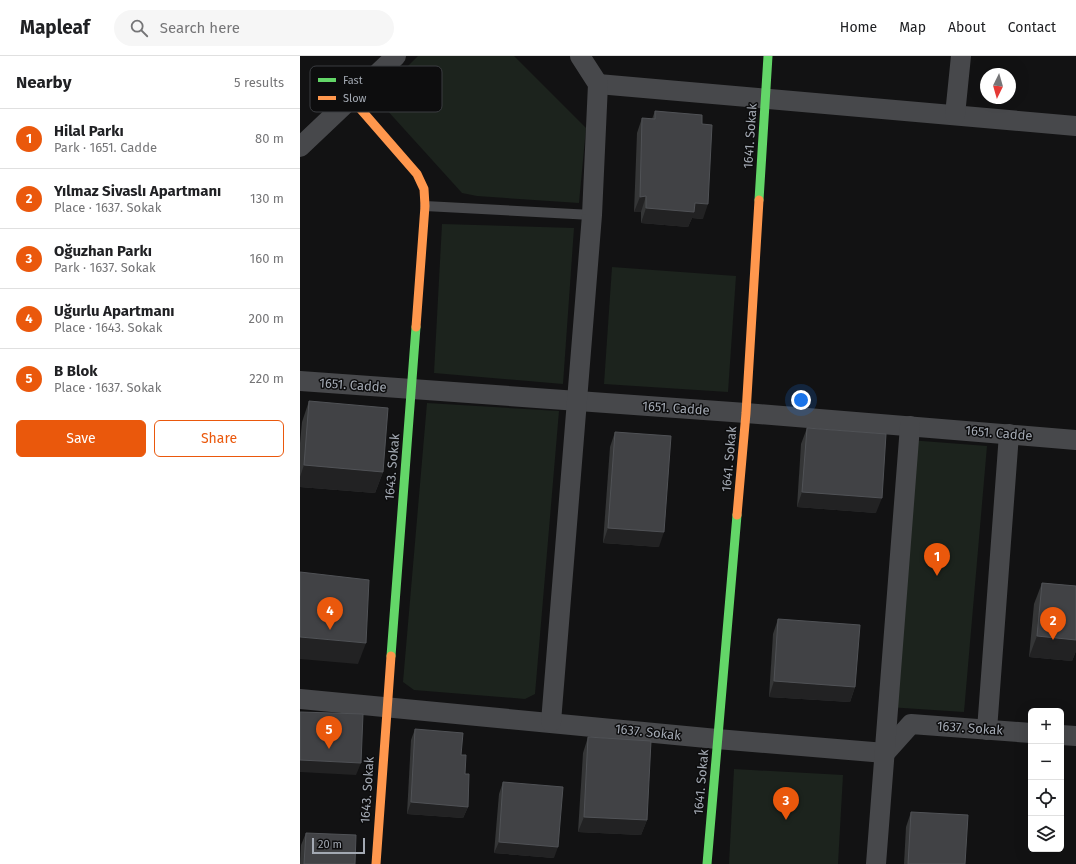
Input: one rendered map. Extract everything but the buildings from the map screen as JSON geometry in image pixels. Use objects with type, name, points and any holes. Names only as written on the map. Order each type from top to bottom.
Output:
[{"type":"street","points":[[385,66],[396,56]]},
{"type":"street","points":[[565,56],[598,84],[1076,126]]},
{"type":"street","points":[[551,722],[592,215],[598,84],[580,56]]},
{"type":"street","name":"1641. Sokak","points":[[707,864],[746,413],[768,56]]},
{"type":"street","points":[[955,115],[961,56]]},
{"type":"street","points":[[300,147],[335,112]]},
{"type":"street","name":"1643. Sokak","points":[[363,112],[417,174],[424,189],[425,206],[386,706],[376,864]]},
{"type":"street","name":"1651. Cadde","points":[[300,381],[746,413],[1076,440]]},
{"type":"street","points":[[876,864],[910,426]]},
{"type":"street","points":[[987,730],[1009,434]]},
{"type":"street","name":"1637. Sokak","points":[[300,699],[386,706],[717,739],[885,753],[911,724],[1028,733]]},
{"type":"street","points":[[1064,735],[1076,736]]},
{"type":"lane","points":[[425,206],[592,215]]},
{"type":"shaded area","points":[[418,56],[514,56],[586,128],[579,203],[477,196],[462,193],[389,112],[442,112],[442,66],[408,66]]},
{"type":"shaded area","points":[[442,224],[574,228],[563,384],[434,373]]},
{"type":"shaded area","points":[[612,267],[736,276],[728,392],[604,384]]},
{"type":"shaded area","points":[[427,403],[559,411],[535,694],[525,699],[414,690],[403,682]]},
{"type":"shaded area","points":[[909,440],[987,446],[964,712],[888,707]]},
{"type":"shaded area","points":[[734,769],[843,775],[838,864],[729,864]]},
{"type":"traffic: fast","points":[[759,200],[768,56]]},
{"type":"traffic: fast","points":[[391,656],[416,327]]},
{"type":"traffic: fast","points":[[707,864],[737,515]]},
{"type":"traffic: slow","points":[[363,112],[417,174],[424,189],[425,206],[416,327]]},
{"type":"traffic: slow","points":[[737,515],[746,413],[759,200]]},
{"type":"traffic: slow","points":[[376,864],[391,656]]},
{"type":"place","name":"Hilal Parkı","points":[[937,576]]},
{"type":"place","name":"Uğurlu Apartmanı","points":[[330,630]]},
{"type":"place","name":"Yılmaz Sivaslı Apartmanı","points":[[1053,640]]},
{"type":"place","name":"B Blok","points":[[329,749]]},
{"type":"place","name":"Oğuzhan Parkı","points":[[786,820]]}]
